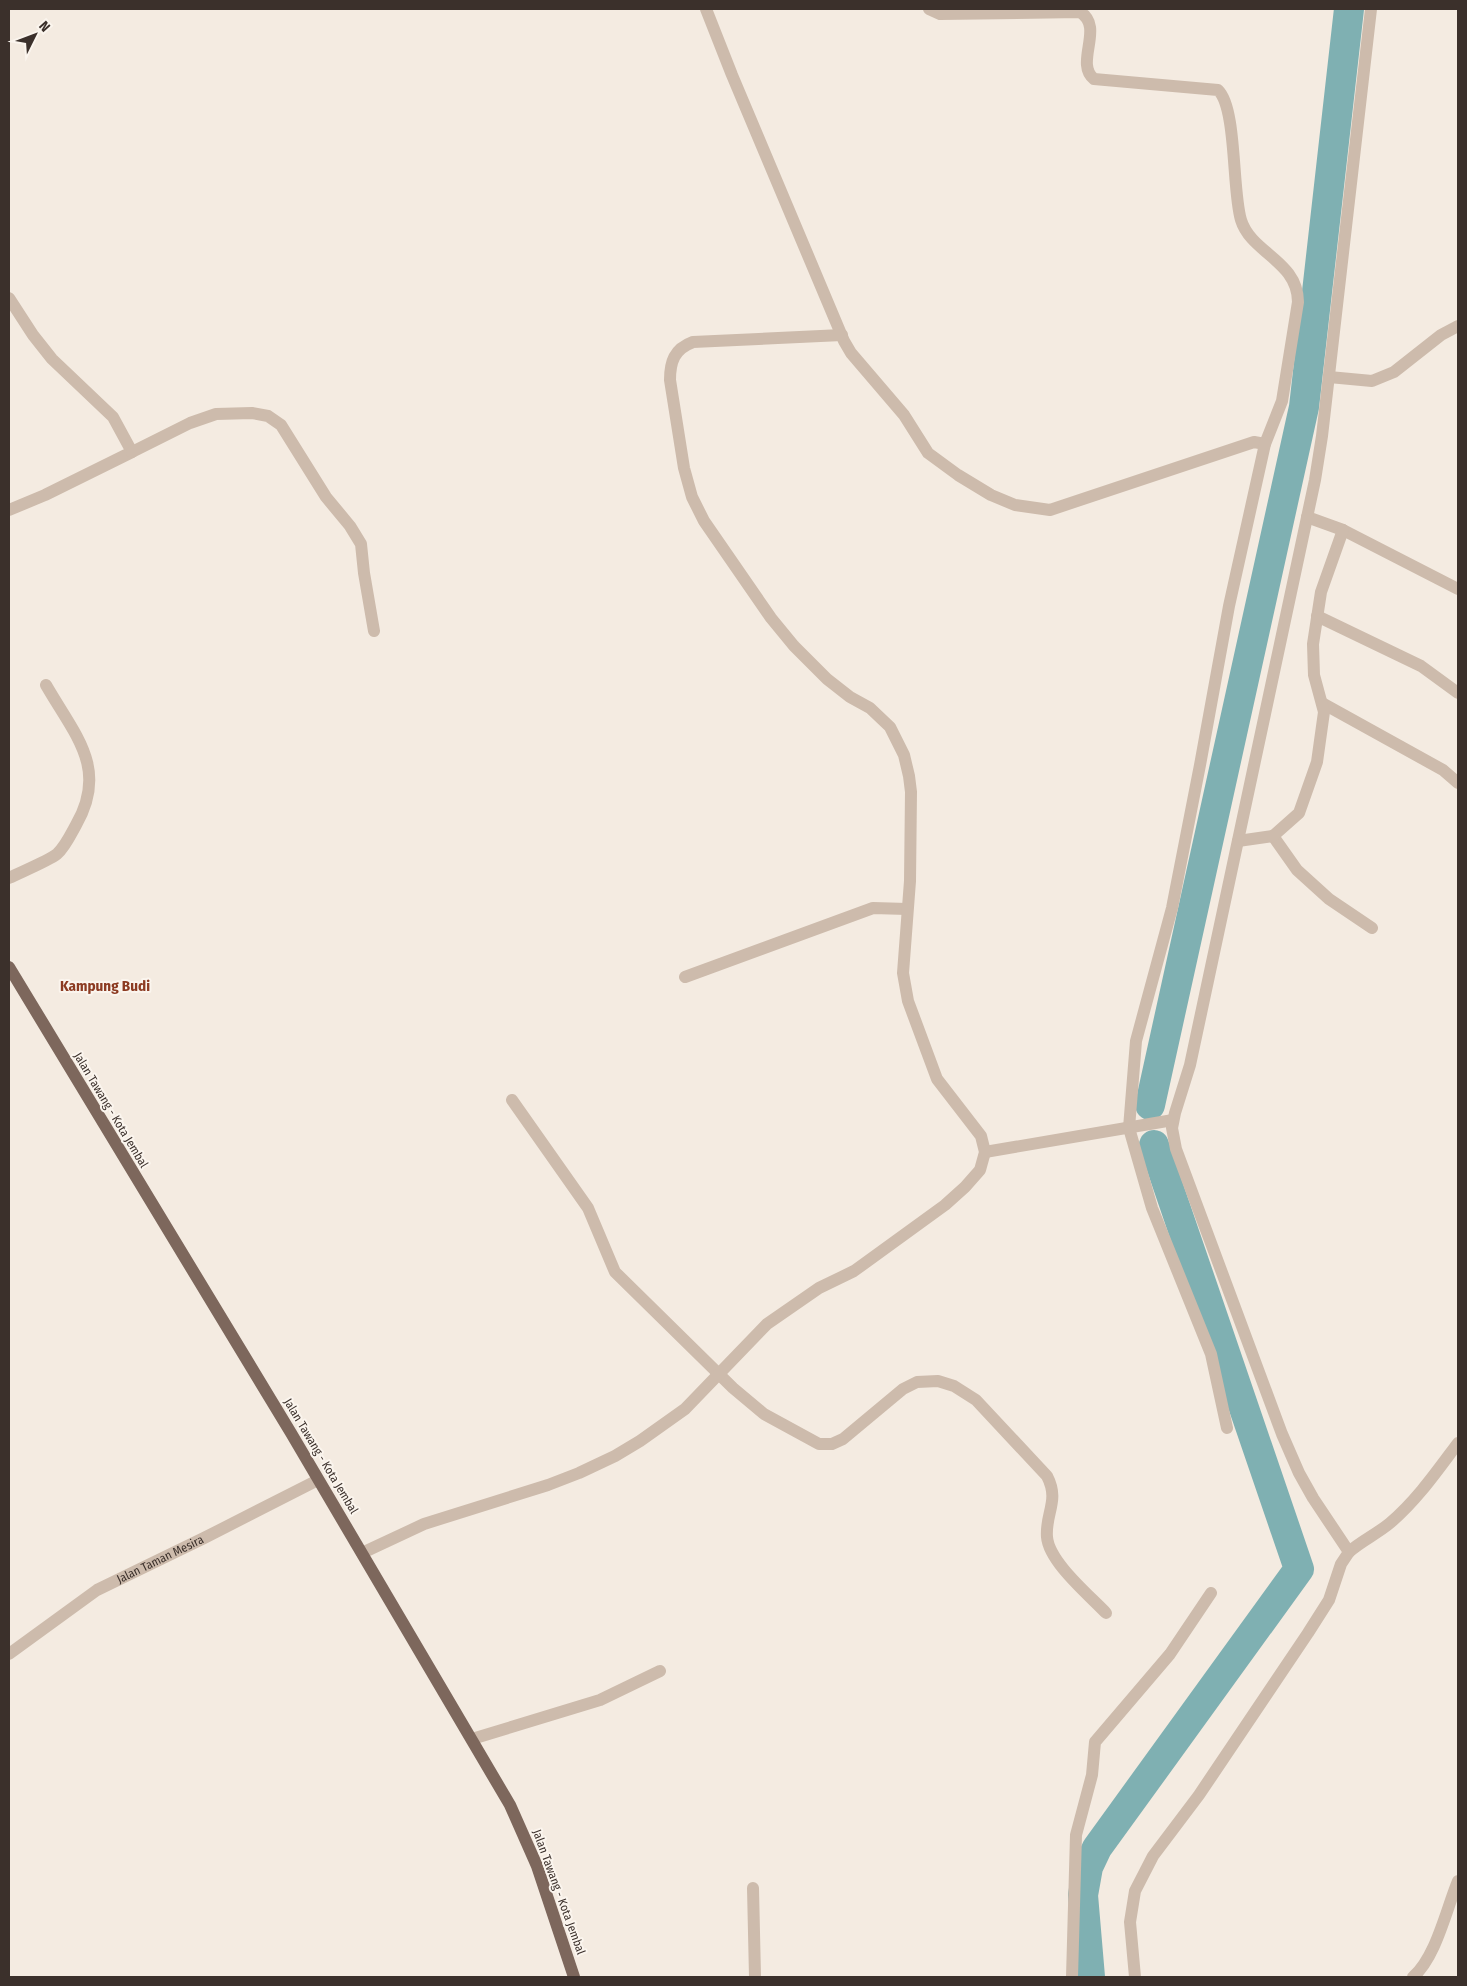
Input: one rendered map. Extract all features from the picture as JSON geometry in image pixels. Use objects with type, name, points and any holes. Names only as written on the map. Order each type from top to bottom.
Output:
[{"type":"main road","name":"Jalan Tawang - Kota Jembal","points":[[9,967],[362,1553],[510,1805],[537,1866],[574,1977]]},
{"type":"street","points":[[706,9],[842,335],[852,354],[904,415],[928,453],[958,475],[991,495],[1015,505],[1050,510],[1254,442],[1265,444]]},
{"type":"street","points":[[929,9],[940,14],[1080,12],[1086,15],[1090,26],[1087,67],[1090,76],[1094,79],[1213,89],[1222,94],[1229,117],[1236,191],[1241,220],[1250,236],[1290,274],[1298,292],[1282,400],[1265,444],[1229,606],[1172,908],[1136,1041],[1129,1128],[1152,1208],[1211,1354],[1227,1428]]},
{"type":"street","points":[[1349,1552],[1313,1498],[1299,1473],[1282,1434],[1176,1148],[1172,1128],[1190,1065],[1319,457],[1371,9]]},
{"type":"street","points":[[9,298],[33,335],[52,359],[113,417],[132,452]]},
{"type":"street","points":[[1329,377],[1372,381],[1394,372],[1441,335],[1458,326]]},
{"type":"street","points":[[362,1553],[424,1524],[548,1485],[615,1456],[640,1441],[685,1409],[767,1324],[819,1288],[854,1271],[945,1205],[966,1187],[980,1170],[985,1152],[981,1136],[937,1079],[908,1001],[903,973],[910,881],[911,792],[910,776],[904,755],[890,727],[870,708],[850,697],[827,679],[794,646],[771,618],[704,521],[692,497],[684,468],[670,380],[670,365],[674,355],[683,346],[692,342],[842,335]]},
{"type":"street","points":[[9,510],[45,495],[190,423],[216,414],[252,413],[268,416],[281,425],[326,497],[350,526],[361,544],[374,631]]},
{"type":"street","points":[[1307,517],[1343,530],[1458,589]]},
{"type":"street","points":[[1238,841],[1274,836],[1299,813],[1317,762],[1324,712],[1314,675],[1313,644],[1321,592],[1343,530]]},
{"type":"street","points":[[1317,616],[1421,666],[1458,693]]},
{"type":"street","points":[[9,878],[57,854],[84,812],[90,790],[88,759],[76,733],[46,685]]},
{"type":"street","points":[[1322,703],[1443,770],[1458,783]]},
{"type":"street","points":[[1274,836],[1297,870],[1329,899],[1372,928]]},
{"type":"street","points":[[685,977],[873,908],[907,908]]},
{"type":"street","points":[[512,1100],[588,1208],[615,1272],[733,1388],[764,1414],[819,1444],[832,1444],[843,1439],[904,1389],[917,1382],[938,1381],[954,1386],[976,1400],[1047,1476],[1053,1487],[1053,1503],[1047,1538],[1052,1551],[1060,1565],[1106,1613]]},
{"type":"street","points":[[985,1152],[1173,1120]]},
{"type":"street","points":[[1135,1977],[1130,1922],[1135,1891],[1153,1856],[1199,1795],[1308,1633],[1329,1600],[1341,1564],[1349,1552],[1390,1523],[1406,1507],[1428,1483],[1458,1443]]},
{"type":"street","name":"Jalan Taman Mesira","points":[[9,1654],[97,1590],[213,1534],[318,1480]]},
{"type":"street","points":[[1072,1977],[1076,1835],[1092,1775],[1095,1742],[1170,1654],[1211,1593]]},
{"type":"street","points":[[472,1739],[600,1700],[660,1671]]},
{"type":"street","points":[[1413,1977],[1421,1970],[1430,1957],[1458,1881]]},
{"type":"street","points":[[753,1888],[755,1977]]},
{"type":"waterway","points":[[1150,1105],[1304,407],[1349,9]]},
{"type":"waterway","points":[[1090,1977],[1083,1895],[1088,1867],[1097,1848],[1299,1569],[1154,1145]]},
{"type":"district","name":"Kampung Budi","points":[[105,986]]}]
